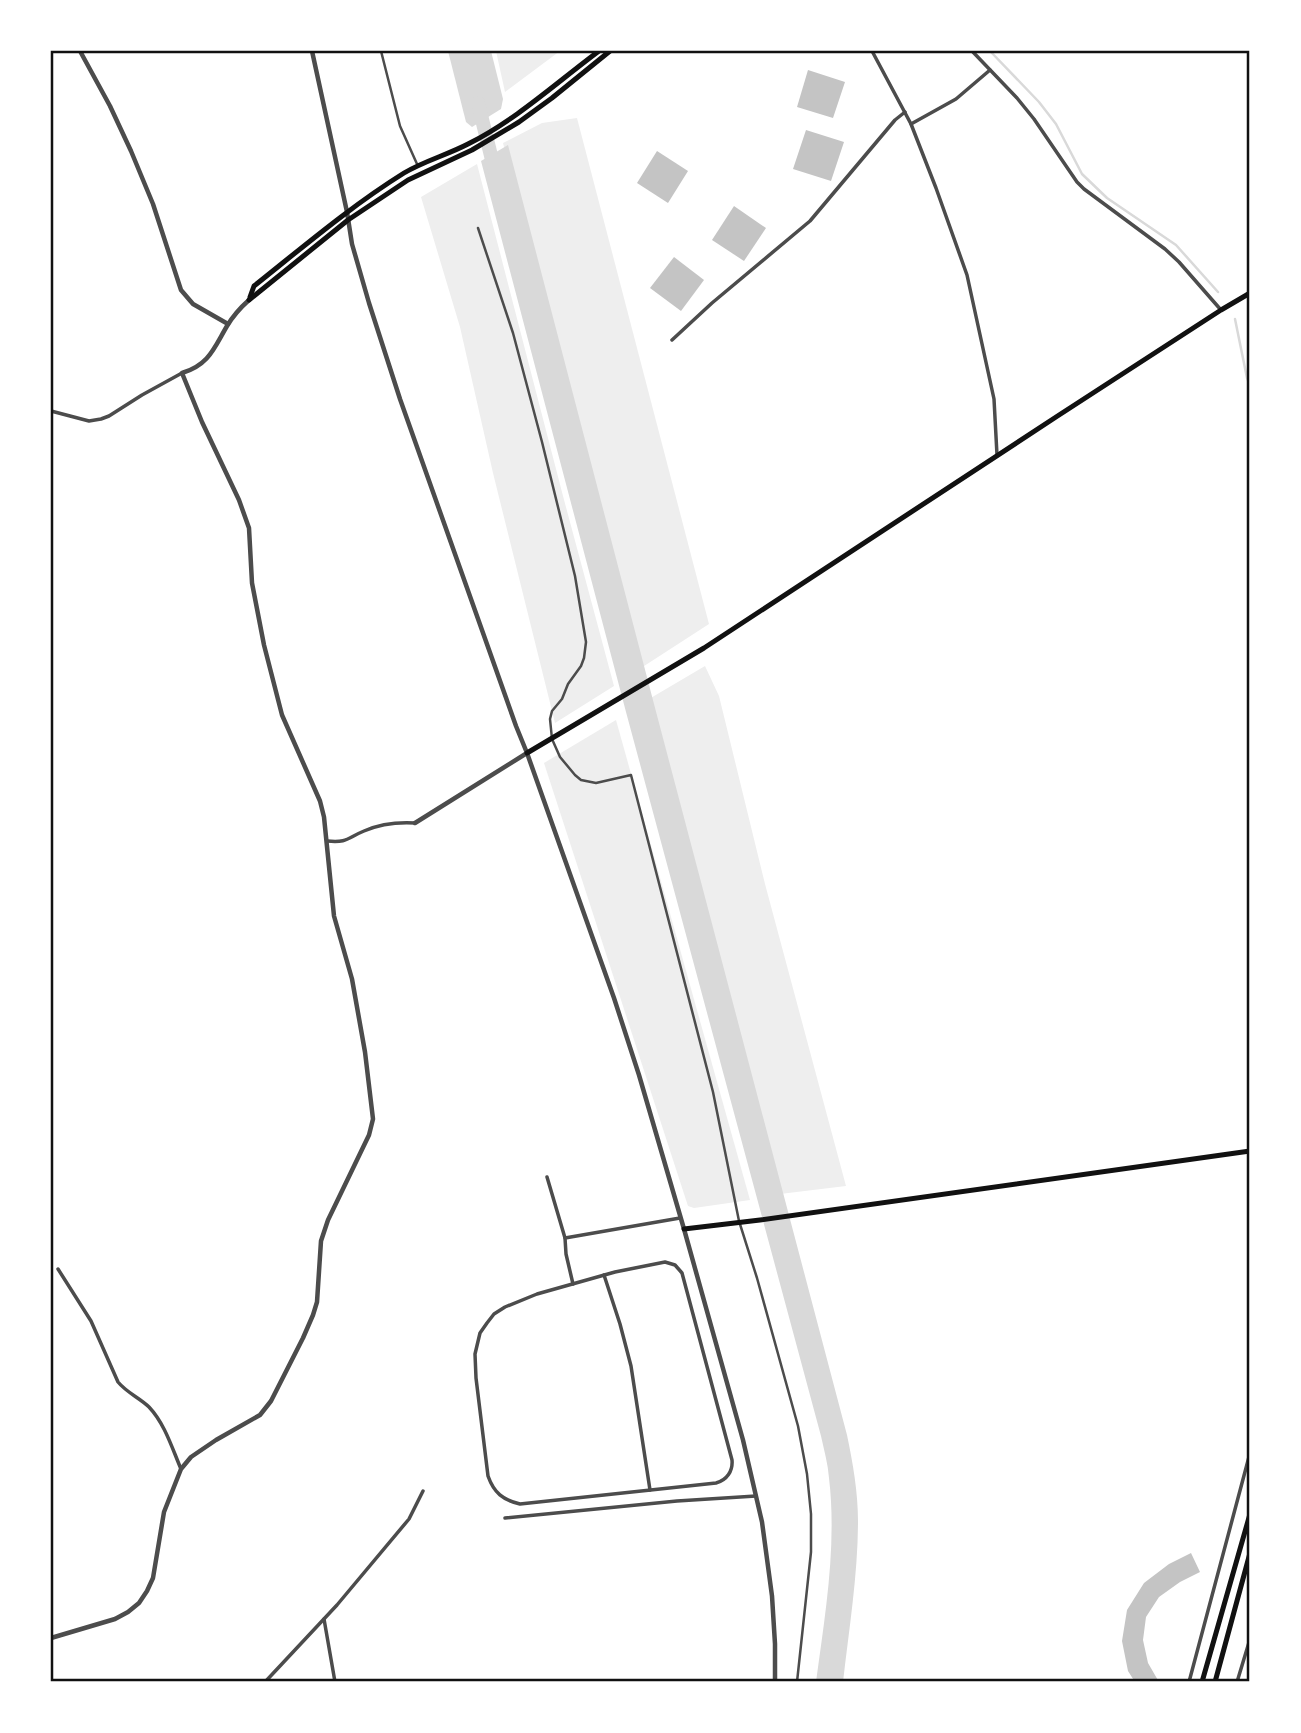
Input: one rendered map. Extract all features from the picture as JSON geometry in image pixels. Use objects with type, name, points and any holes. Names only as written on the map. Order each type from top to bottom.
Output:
[{"type":"main road","points":[[249,300],[348,220],[408,180],[552,98],[610,51]]},
{"type":"main road","points":[[517,119],[594,52]]},
{"type":"main road","points":[[249,300],[254,286],[347,212],[418,166],[470,147]]},
{"type":"main road","points":[[527,753],[665,673],[1250,293]]},
{"type":"main road","points":[[684,1229],[1250,1152]]},
{"type":"main road","points":[[1202,1682],[1250,1514]]},
{"type":"main road","points":[[1215,1682],[1250,1553]]},
{"type":"street","points":[[80,51],[131,151],[153,204],[181,290],[193,304],[228,324]]},
{"type":"street","points":[[312,51],[352,244],[383,347],[618,1011],[684,1229],[739,1427],[762,1522],[772,1596],[775,1682]]},
{"type":"street","points":[[381,51],[400,127],[418,166]]},
{"type":"street","points":[[872,51],[911,124],[967,275],[994,399],[997,455]]},
{"type":"street","points":[[972,51],[1017,98],[1077,182],[1165,249],[1221,310]]},
{"type":"street","points":[[911,124],[956,99],[990,70]]},
{"type":"street","points":[[672,340],[810,221],[905,111]]},
{"type":"street","points":[[478,228],[513,333],[542,442],[575,576],[586,642],[581,666],[552,711],[552,739],[560,757],[581,780],[596,783],[631,775],[713,1092],[740,1222],[797,1426],[807,1474],[811,1514],[811,1552],[797,1682]]},
{"type":"street","points":[[51,411],[89,421],[109,416],[203,363],[217,346],[238,310],[249,300]]},
{"type":"street","points":[[51,1638],[115,1619],[139,1603],[153,1578],[164,1512],[181,1469],[191,1457],[260,1415],[271,1401],[313,1315],[317,1302],[321,1241],[328,1220],[369,1135],[373,1119],[352,979],[334,916],[327,841],[320,801],[282,715],[252,583],[249,528],[182,373]]},
{"type":"street","points":[[327,841],[347,841],[364,831],[396,822],[415,823],[527,753]]},
{"type":"street","points":[[547,1177],[565,1238],[573,1284]]},
{"type":"street","points":[[565,1238],[680,1218]]},
{"type":"street","points":[[665,1262],[680,1268],[732,1460],[731,1470],[720,1482],[520,1504],[504,1499],[497,1493],[488,1476],[476,1378],[476,1343],[494,1314],[505,1307],[573,1284],[665,1262]]},
{"type":"street","points":[[58,1269],[90,1321],[118,1382],[147,1405],[160,1420],[181,1469]]},
{"type":"street","points":[[604,1275],[631,1366],[650,1490]]},
{"type":"street","points":[[1189,1682],[1250,1453]]},
{"type":"street","points":[[265,1682],[324,1619],[409,1519],[423,1491]]},
{"type":"street","points":[[505,1518],[756,1496]]},
{"type":"street","points":[[324,1619],[335,1682]]},
{"type":"street","points":[[1237,1682],[1250,1639]]},
{"type":"shaded area","points":[[448,51],[491,51],[503,99],[501,109],[472,127],[466,122]]},
{"type":"shaded area","points":[[496,51],[560,51],[505,92]]},
{"type":"shaded area","points":[[577,118],[709,624],[641,668],[503,143],[542,123]]},
{"type":"shaded area","points":[[508,145],[847,1435],[855,1478],[858,1541],[843,1682],[816,1682],[831,1555],[831,1504],[826,1457],[481,161]]},
{"type":"shaded area","points":[[477,164],[614,686],[555,723],[460,327],[421,197]]},
{"type":"shaded area","points":[[705,666],[719,696],[765,884],[846,1186],[780,1194],[649,699]]},
{"type":"shaded area","points":[[616,720],[750,1200],[694,1208],[688,1206],[544,763]]},
{"type":"building","points":[[808,70],[845,82],[833,118],[797,107]]},
{"type":"building","points":[[806,130],[844,142],[831,181],[793,169]]},
{"type":"building","points":[[657,151],[688,171],[668,203],[637,183]]},
{"type":"building","points":[[734,206],[766,228],[744,261],[712,240]]},
{"type":"building","points":[[674,257],[704,280],[681,311],[650,288]]},
{"type":"building","points":[[1191,1553],[1200,1572],[1159,1597],[1146,1617],[1143,1640],[1148,1663],[1159,1682],[1135,1682],[1128,1671],[1122,1641],[1127,1610],[1144,1583],[1169,1564]]},
{"type":"waterway","points":[[990,51],[1039,102],[1056,124],[1082,174],[1107,198],[1176,245],[1218,292]]},
{"type":"waterway","points":[[478,103],[495,172]]},
{"type":"waterway","points":[[1235,319],[1250,385]]}]
